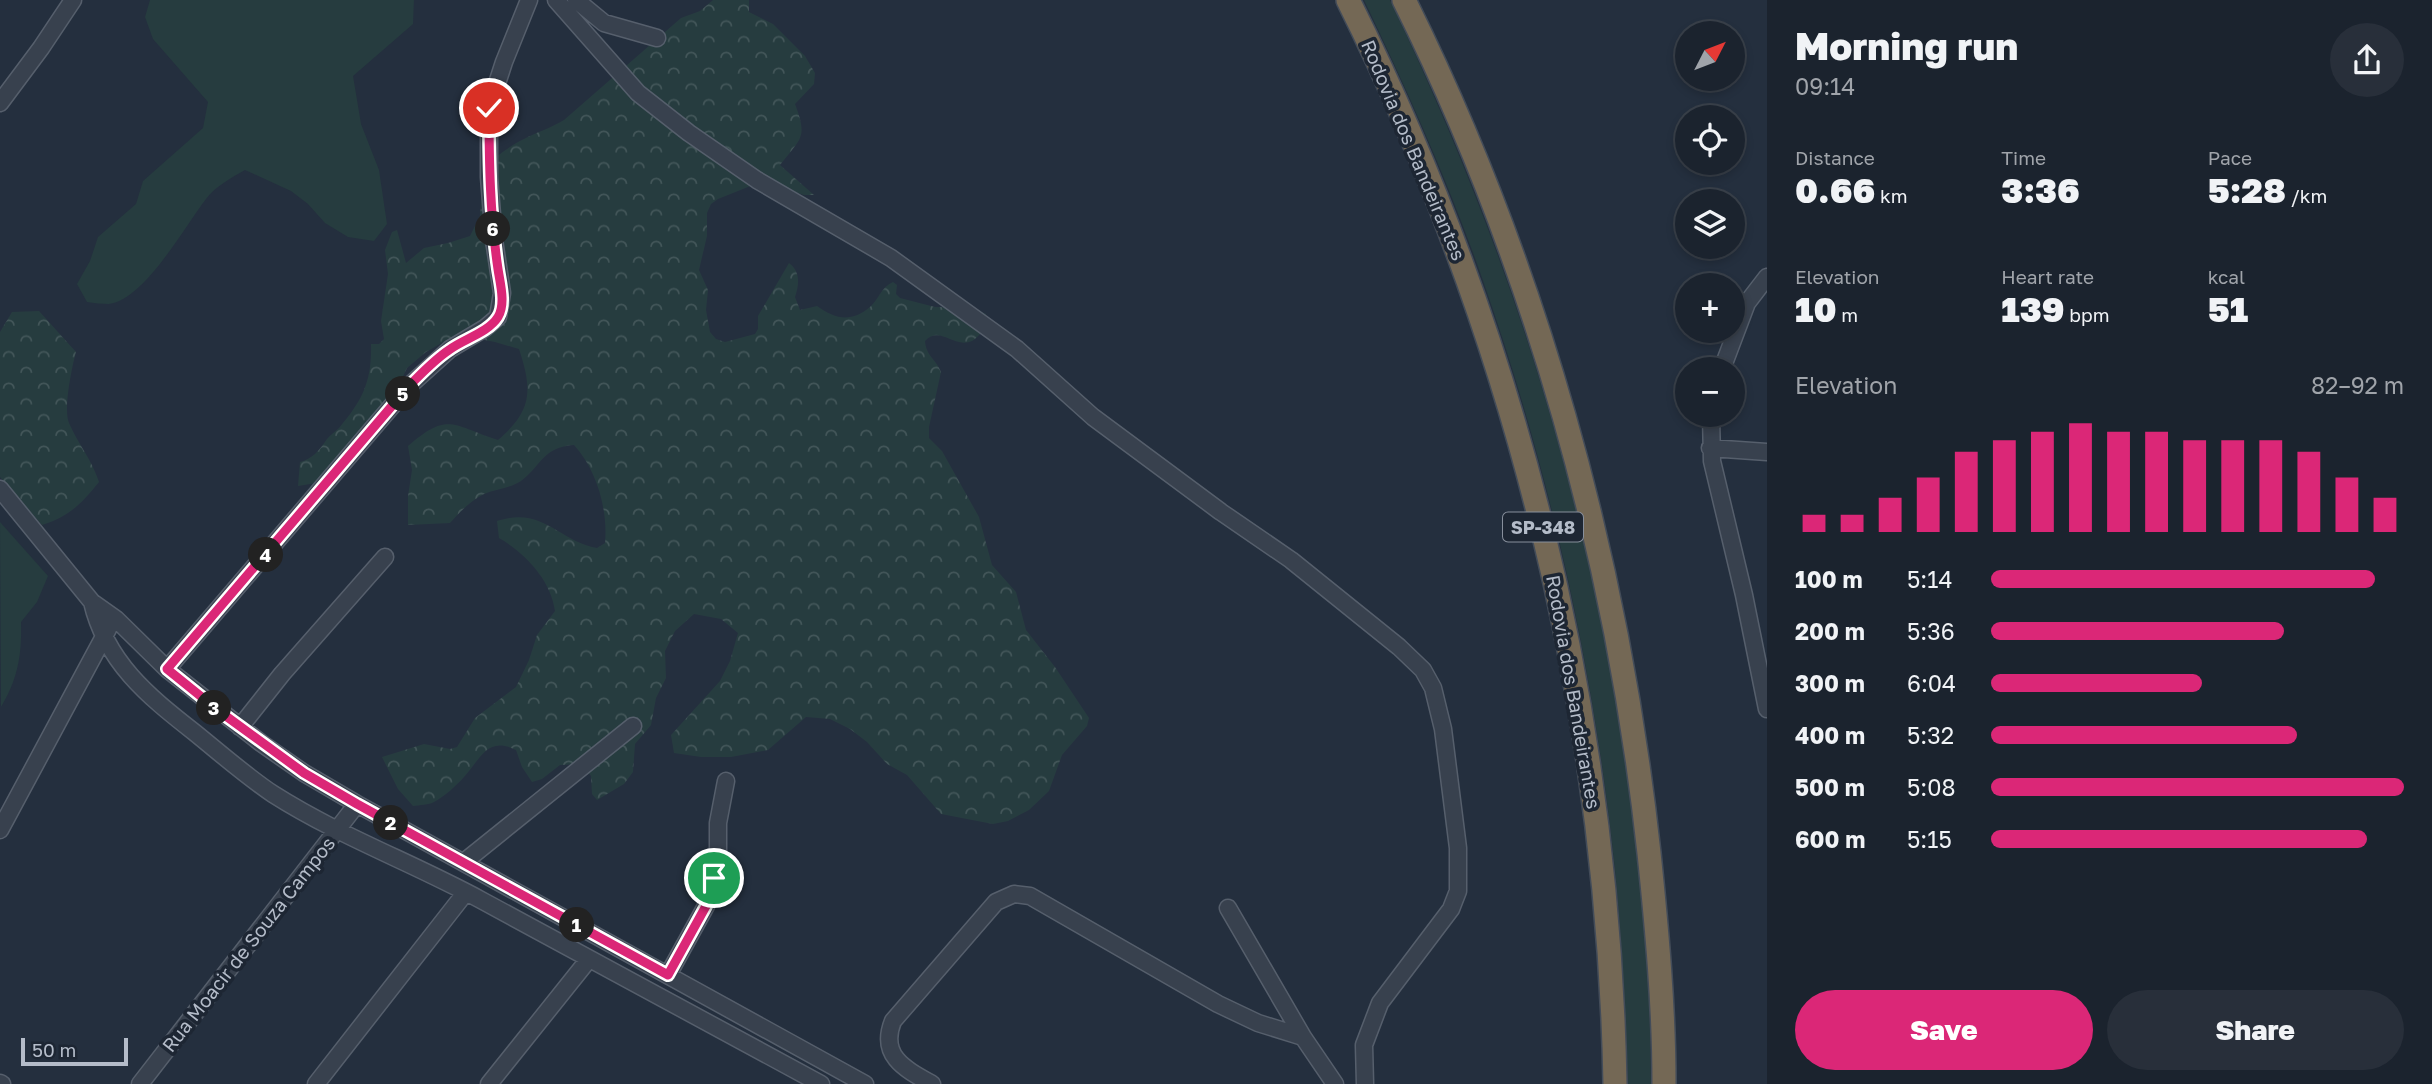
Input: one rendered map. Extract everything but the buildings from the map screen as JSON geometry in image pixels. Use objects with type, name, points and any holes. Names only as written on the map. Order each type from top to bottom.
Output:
[{"type":"highway","name":"Rodovia dos Bandeirantes","points":[[1348,0],[1414,140],[1449,228],[1489,340],[1543,526],[1583,727],[1597,826],[1606,930],[1612,1079]]},
{"type":"highway","name":"SP-348","points":[[1404,0],[1454,107],[1496,214],[1559,398],[1586,498],[1607,589],[1638,764],[1655,911],[1664,1084]]},
{"type":"highway","points":[[1664,1051],[1675,1084]]},
{"type":"street","points":[[0,103],[73,0]]},
{"type":"street","points":[[167,669],[409,386],[428,366],[498,317],[502,293],[489,177],[489,108],[529,0]]},
{"type":"street","points":[[556,0],[638,93],[689,133],[757,180],[891,258],[1017,349],[1093,417],[1291,560],[1423,670],[1433,688],[1443,730],[1458,848],[1458,891],[1451,909],[1380,1003],[1364,1045],[1365,1084]]},
{"type":"street","points":[[576,0],[604,23],[657,38]]},
{"type":"street","points":[[1727,357],[1747,303],[1767,277]]},
{"type":"street","points":[[1711,427],[1710,448],[1767,709]]},
{"type":"street","points":[[1710,448],[1767,452]]},
{"type":"street","points":[[0,489],[92,602],[116,619],[167,669],[304,773],[865,1084]]},
{"type":"street","points":[[240,727],[282,674],[385,557]]},
{"type":"street","points":[[92,602],[102,636],[138,684],[165,709],[272,793],[337,829],[466,892],[821,1084]]},
{"type":"street","points":[[0,830],[102,636],[116,619]]},
{"type":"street","points":[[464,862],[633,726]]},
{"type":"street","points":[[668,975],[706,906],[718,859],[718,823],[726,781]]},
{"type":"street","name":"Rua Moacir de Souza Campos","points":[[140,1084],[357,804]]},
{"type":"street","points":[[316,1084],[466,892]]},
{"type":"street","points":[[932,1084],[901,1064],[892,1054],[887,1044],[893,1021],[996,902],[1014,894],[1030,896],[1218,1004],[1258,1023],[1303,1037]]},
{"type":"street","points":[[1228,908],[1303,1037],[1335,1084]]},
{"type":"street","points":[[489,1084],[589,959]]},
{"type":"street","points":[[1258,1023],[1285,1006]]},
{"type":"green space","points":[[150,0],[414,0],[413,24],[353,76],[361,124],[379,170],[387,224],[374,241],[348,237],[325,223],[308,204],[291,191],[245,170],[210,194],[163,260],[136,290],[109,304],[87,302],[77,284],[90,261],[98,237],[136,204],[143,181],[203,128],[208,102],[153,39],[145,17]]},
{"type":"green space","points":[[713,0],[749,0],[749,12],[773,24],[805,56],[815,73],[814,84],[795,104],[801,124],[800,137],[780,165],[814,195],[804,195],[763,181],[718,199],[711,204],[707,213],[707,236],[699,270],[708,290],[706,310],[710,332],[716,339],[725,342],[755,334],[758,329],[758,316],[789,263],[797,275],[795,297],[800,310],[817,306],[830,314],[850,317],[870,307],[893,282],[897,285],[896,294],[900,298],[935,307],[973,308],[986,314],[988,325],[972,341],[959,342],[936,335],[925,341],[927,350],[941,372],[929,438],[942,451],[979,517],[992,565],[1016,592],[1026,630],[1089,718],[1087,726],[1062,755],[1049,791],[1029,810],[1008,821],[993,824],[941,814],[907,775],[887,764],[867,742],[850,729],[830,719],[806,717],[768,750],[731,757],[701,757],[674,753],[671,735],[720,681],[730,661],[738,633],[721,619],[694,614],[675,631],[665,651],[666,678],[656,698],[651,725],[635,744],[633,772],[624,784],[597,800],[592,794],[591,776],[582,764],[560,765],[542,779],[532,782],[522,767],[516,750],[498,746],[485,752],[442,797],[429,804],[413,806],[398,789],[382,757],[424,744],[450,749],[457,747],[475,718],[516,687],[537,635],[555,611],[548,589],[535,568],[518,551],[499,538],[497,521],[527,518],[550,526],[583,544],[597,548],[605,543],[603,504],[595,478],[574,445],[549,453],[521,481],[479,497],[450,523],[408,525],[408,496],[412,470],[408,446],[432,428],[451,424],[498,440],[523,410],[527,389],[519,349],[469,337],[445,341],[407,368],[387,409],[322,482],[298,486],[300,462],[315,454],[354,408],[368,379],[371,344],[379,344],[384,339],[381,321],[388,274],[385,250],[392,232],[397,230],[406,263],[424,248],[470,236],[480,216],[483,168],[513,145],[564,120],[681,18],[700,11]]},
{"type":"green space","points":[[1364,0],[1390,0],[1431,89],[1502,267],[1560,448],[1584,540],[1604,634],[1635,819],[1646,931],[1651,1084],[1628,1084],[1620,923],[1606,794],[1581,644],[1548,494],[1505,347],[1455,205]]},
{"type":"green space","points":[[39,311],[76,352],[67,417],[99,482],[74,508],[60,518],[42,525],[0,477],[0,332],[12,312]]},
{"type":"green space","points":[[0,522],[48,576],[37,602],[21,622],[18,666],[1,707]]},
{"type":"route","points":[[489,108],[489,177],[502,293],[498,317],[428,366],[409,386],[167,669],[261,743],[304,773],[668,975],[706,906],[714,878]]}]
